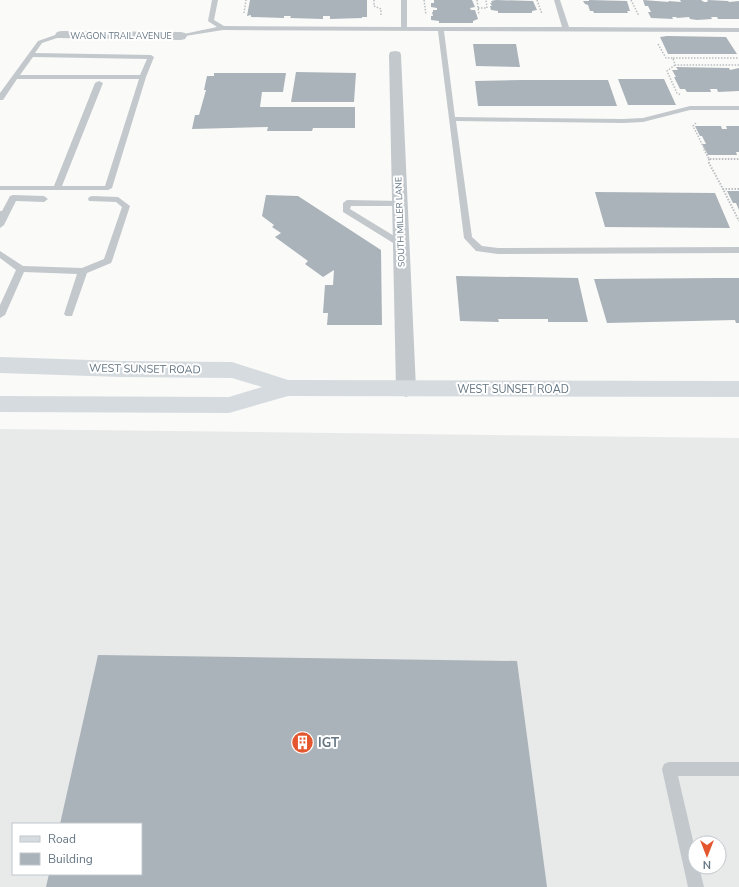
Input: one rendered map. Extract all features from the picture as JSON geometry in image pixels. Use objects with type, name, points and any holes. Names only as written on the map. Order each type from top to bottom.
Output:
[{"type":"main road","name":"WEST SUNSET ROAD","points":[[0,366],[232,370],[288,388]]},
{"type":"main road","name":"WEST SUNSET ROAD","points":[[0,404],[229,405],[288,388],[739,389]]},
{"type":"street","name":"WAGON TRAIL AVENUE","points":[[61,35],[181,36]]},
{"type":"street","name":"SOUTH MILLER LANE","points":[[395,55],[406,389]]},
{"type":"lane","points":[[215,0],[211,21],[222,28]]},
{"type":"lane","points":[[404,0],[404,28]]},
{"type":"lane","points":[[557,0],[566,29]]},
{"type":"lane","points":[[181,36],[222,28],[739,30]]},
{"type":"lane","points":[[441,29],[468,238],[479,249],[498,251],[739,250]]},
{"type":"lane","points":[[0,98],[40,42],[61,35]]},
{"type":"lane","points":[[0,188],[108,188],[151,56],[31,55]]},
{"type":"lane","points":[[16,77],[143,77]]},
{"type":"lane","points":[[57,188],[99,83]]},
{"type":"lane","points":[[452,119],[623,121],[643,120],[690,108],[739,108]]},
{"type":"lane","points":[[0,225],[2,214],[20,188]]},
{"type":"lane","points":[[14,198],[44,199]]},
{"type":"lane","points":[[0,254],[21,269],[83,271],[108,261],[126,206],[118,200],[92,199]]},
{"type":"lane","points":[[399,203],[347,203],[346,210],[401,244]]},
{"type":"lane","points":[[0,315],[21,269]]},
{"type":"lane","points":[[69,314],[83,271]]},
{"type":"lane","points":[[696,887],[669,769],[739,769]]},
{"type":"path","points":[[242,19],[246,0]]},
{"type":"path","points":[[374,0],[374,6],[381,9],[381,20]]},
{"type":"path","points":[[478,8],[487,8],[486,0]]},
{"type":"path","points":[[650,29],[666,58],[739,58]]},
{"type":"path","points":[[673,58],[675,65]]},
{"type":"path","points":[[685,97],[677,93],[667,71],[675,65],[739,65]]},
{"type":"path","points":[[703,122],[696,123],[693,126],[709,159],[709,162],[739,221]]},
{"type":"path","points":[[709,159],[739,159]]},
{"type":"path","points":[[723,189],[739,189]]},
{"type":"shaded area","name":"IGT","points":[[0,429],[739,438],[739,887],[0,887]]},
{"type":"building","points":[[250,0],[367,0],[367,17],[330,19],[330,16],[323,16],[323,19],[290,18],[291,16],[284,16],[284,18],[251,17],[251,15],[247,16]]},
{"type":"building","points":[[434,0],[472,0],[475,7],[470,8],[471,10],[475,10],[478,19],[473,21],[473,23],[439,23],[439,21],[431,20],[433,10],[437,10],[437,8],[431,7],[431,3],[434,3]]},
{"type":"building","points":[[643,0],[669,2],[668,1],[681,2],[680,0],[701,0],[704,2],[707,2],[708,0],[729,2],[739,1],[739,19],[718,19],[717,17],[711,17],[712,19],[697,20],[690,19],[689,17],[672,17],[673,19],[651,18],[648,12],[651,12],[648,6],[645,6]]},
{"type":"building","points":[[491,1],[533,1],[537,10],[532,11],[532,13],[498,13],[498,11],[491,10],[490,6],[492,6],[490,3],[492,3]]},
{"type":"building","points":[[583,1],[627,1],[630,11],[627,11],[628,13],[594,13],[593,11],[590,11],[588,5]]},
{"type":"building","points":[[660,37],[726,37],[737,54],[668,54]]},
{"type":"building","points":[[473,44],[516,44],[520,67],[476,66]]},
{"type":"building","points":[[676,67],[729,68],[730,70],[739,68],[739,91],[718,92],[717,89],[710,89],[711,92],[687,92],[685,89],[680,89],[674,77],[676,77],[672,70],[678,70]]},
{"type":"building","points":[[296,72],[356,73],[354,102],[291,102]]},
{"type":"building","points":[[214,73],[286,73],[283,92],[262,92],[260,107],[355,107],[355,128],[313,128],[312,131],[267,131],[268,127],[192,129],[195,115],[199,115],[206,90],[204,90],[207,76],[214,76]]},
{"type":"building","points":[[618,79],[664,79],[676,105],[628,105]]},
{"type":"building","points":[[608,80],[617,106],[478,106],[475,81]]},
{"type":"building","points":[[695,126],[721,126],[722,129],[727,129],[726,126],[739,126],[739,152],[736,152],[737,155],[708,155],[702,144],[706,144]]},
{"type":"building","points":[[727,191],[739,191],[739,210],[736,203],[733,203]]},
{"type":"building","points":[[595,192],[715,193],[730,228],[605,227]]},
{"type":"building","points":[[266,195],[298,196],[381,250],[382,325],[327,325],[328,313],[323,313],[325,285],[333,285],[334,270],[323,277],[305,264],[308,261],[275,237],[281,233],[272,227],[274,225],[262,216]]},
{"type":"building","points":[[456,276],[578,278],[588,322],[548,322],[548,319],[498,319],[499,322],[460,321]]},
{"type":"building","points":[[739,278],[739,323],[736,323],[735,320],[607,323],[594,279]]},
{"type":"building","name":"IGT","points":[[98,655],[517,661],[547,887],[46,887],[49,875],[142,875],[142,823],[60,823]]},
{"type":"place","name":"IGT","points":[[303,743]]}]
